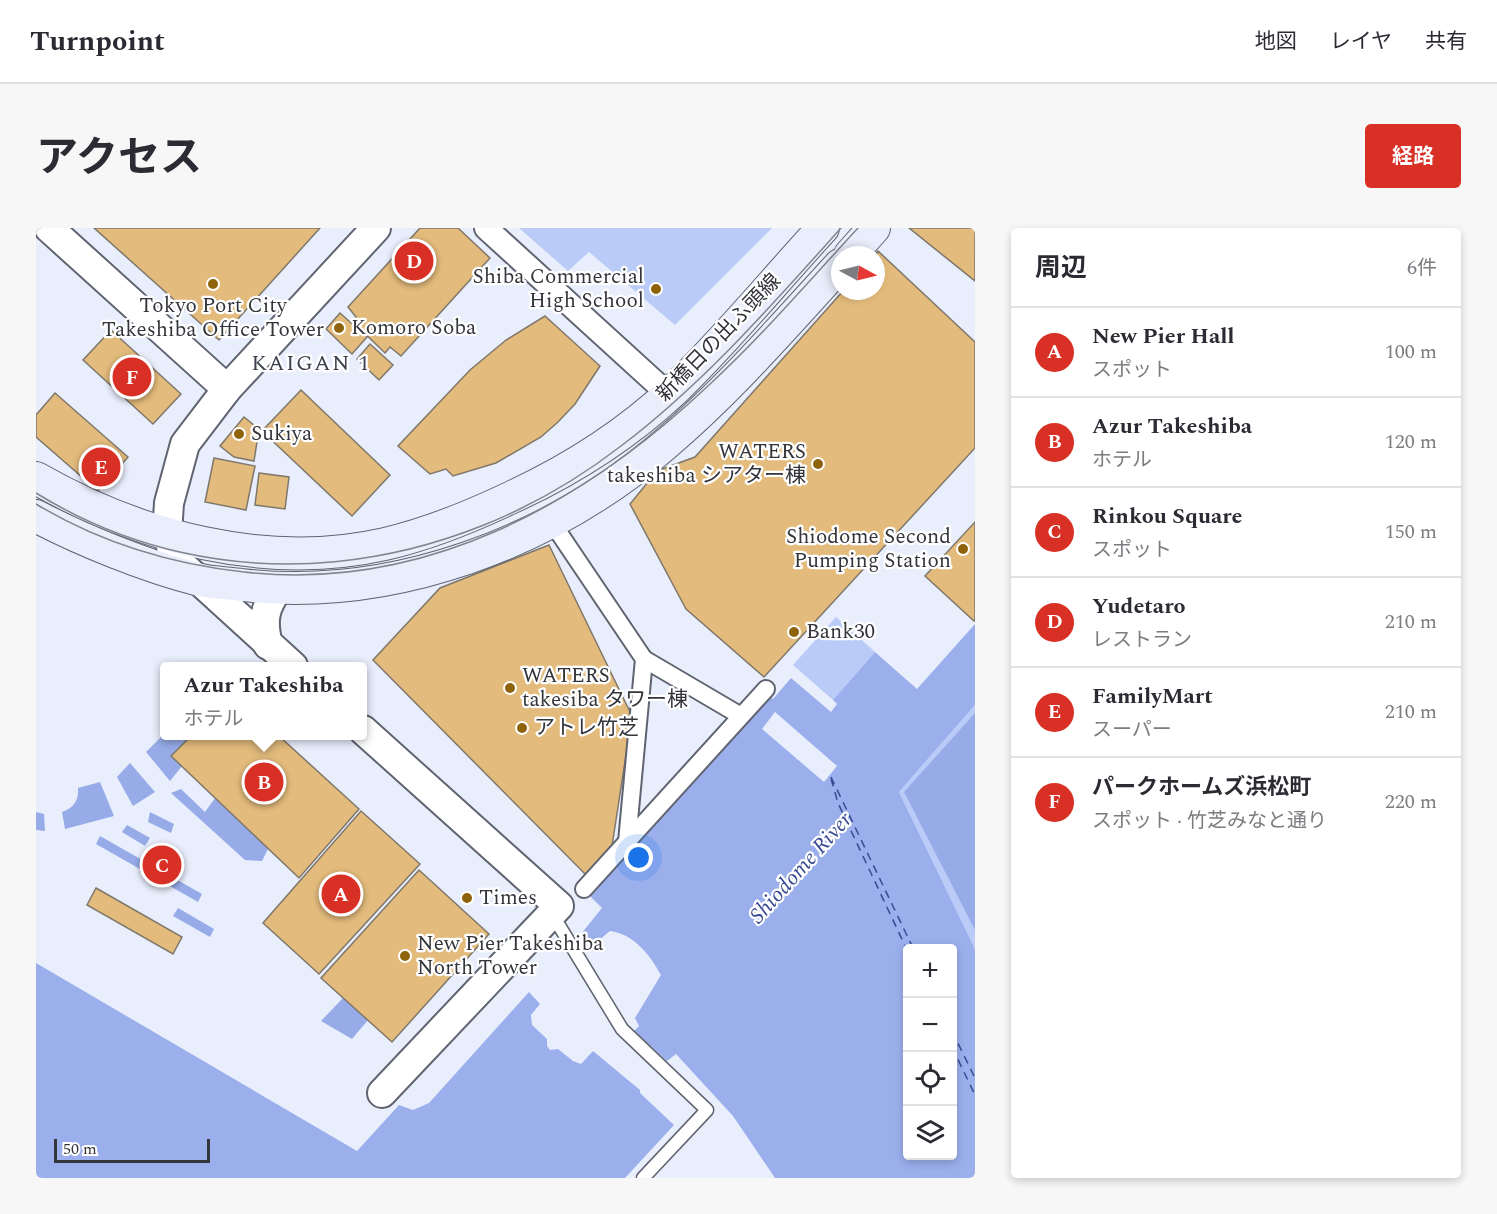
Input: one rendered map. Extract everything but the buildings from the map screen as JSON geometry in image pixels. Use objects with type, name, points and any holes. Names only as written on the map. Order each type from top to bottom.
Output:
[{"type":"main road","name":"新橋日の出ふ頭線","points":[[36,478],[86,505],[167,534],[244,550],[283,552],[383,544],[421,534],[498,504],[571,467],[607,443],[668,394],[823,228]]},
{"type":"main road","points":[[858,246],[874,228]]},
{"type":"main road","name":"新橋日の出ふ頭線","points":[[36,516],[98,544],[197,579],[278,589],[364,583],[429,570],[508,542],[590,499],[664,446],[740,374],[831,275]]},
{"type":"street","points":[[49,228],[226,389]]},
{"type":"street","points":[[287,662],[197,579],[173,552],[167,534],[173,485],[185,444],[226,389],[376,228]]},
{"type":"street","points":[[486,228],[668,394]]},
{"type":"street","points":[[555,527],[644,659],[741,716]]},
{"type":"street","points":[[268,645],[263,618],[268,602],[278,589]]},
{"type":"street","points":[[627,842],[644,659]]},
{"type":"street","points":[[584,889],[766,689]]},
{"type":"street","points":[[367,734],[559,906],[382,1094]]},
{"type":"lane","points":[[552,914],[622,1029],[707,1110],[643,1178]]},
{"type":"shaded area","name":"Shiba Commercial High School","points":[[519,228],[772,228],[675,325],[589,252],[568,271]]},
{"type":"shaded area","points":[[836,617],[875,652],[833,700],[793,665]]},
{"type":"shaded area","points":[[975,705],[975,949],[899,792]]},
{"type":"shaded area","points":[[975,713],[975,930],[904,792]]},
{"type":"shaded area","points":[[160,738],[160,740],[187,740],[172,756],[182,766],[170,781],[146,752]]},
{"type":"shaded area","points":[[130,763],[155,792],[133,806],[117,777]]},
{"type":"shaded area","points":[[100,782],[114,816],[65,829],[62,812],[75,803],[78,788]]},
{"type":"shaded area","points":[[181,789],[205,812],[215,798],[268,849],[262,861],[245,860],[171,793]]},
{"type":"shaded area","points":[[36,812],[44,814],[45,831],[36,830]]},
{"type":"shaded area","points":[[150,812],[174,824],[171,833],[148,822]]},
{"type":"shaded area","points":[[127,825],[150,838],[145,846],[122,832]]},
{"type":"shaded area","points":[[100,836],[202,894],[198,902],[96,844]]},
{"type":"shaded area","points":[[178,908],[214,929],[210,937],[173,916]]},
{"type":"shaded area","points":[[343,998],[368,1020],[352,1039],[321,1021]]},
{"type":"water","name":"Shiodome River","points":[[975,624],[975,705],[899,792],[975,949],[975,1178],[775,1178],[733,1116],[676,1054],[667,1061],[634,1031],[639,1026],[635,1018],[661,975],[652,960],[634,941],[619,933],[610,931],[593,945],[581,934],[602,908],[590,896],[768,695],[773,699],[791,678],[831,712],[837,704],[833,700],[875,652],[917,689]]},
{"type":"water","points":[[36,963],[357,1151],[399,1105],[413,1110],[429,1103],[529,992],[540,1004],[531,1015],[532,1025],[547,1039],[547,1046],[550,1050],[558,1049],[573,1061],[581,1064],[593,1051],[640,1090],[640,1093],[674,1125],[625,1178],[36,1178]]},
{"type":"pier","points":[[775,712],[837,766],[824,782],[762,729]]},
{"type":"ferry route","points":[[904,944],[838,803],[830,775],[911,944]]},
{"type":"ferry route","points":[[957,1041],[975,1078]]},
{"type":"ferry route","points":[[954,1052],[975,1095]]},
{"type":"tram line","points":[[36,493],[108,529],[182,553],[258,563],[335,562],[411,549],[484,525],[555,490],[621,446],[651,422],[709,370],[841,228]]},
{"type":"tram line","points":[[36,504],[85,530],[136,549],[190,563],[244,572],[310,575],[375,568],[437,553],[496,531],[554,502],[608,468],[660,428],[748,347],[858,228]]},
{"type":"place","name":"Yudetaro","points":[[414,261]]},
{"type":"place","name":"Tokyo Port City Takeshiba Office Tower","points":[[213,284]]},
{"type":"place","name":"Shiba Commercial High School","points":[[656,289]]},
{"type":"place","name":"Komoro Soba","points":[[339,328]]},
{"type":"place","name":"パークホームズ浜松町","points":[[132,377]]},
{"type":"place","name":"Sukiya","points":[[239,434]]},
{"type":"place","name":"WATERS takeshiba シアター棟","points":[[818,464]]},
{"type":"place","name":"FamilyMart","points":[[101,467]]},
{"type":"place","name":"Shiodome Second Pumping Station","points":[[963,549]]},
{"type":"place","name":"Bank30","points":[[794,632]]},
{"type":"place","name":"WATERS takesiba タワー棟","points":[[510,688]]},
{"type":"place","name":"アトレ竹芝","points":[[522,728]]},
{"type":"place","name":"Azur Takeshiba","points":[[264,782]]},
{"type":"place","name":"Rinkou Square","points":[[162,865]]},
{"type":"place","name":"New Pier Hall","points":[[341,894]]},
{"type":"place","name":"Times","points":[[467,898]]},
{"type":"place","name":"New Pier Takeshiba North Tower","points":[[405,956]]},
{"type":"district","name":"KAIGAN 1","points":[[311,363]]}]
